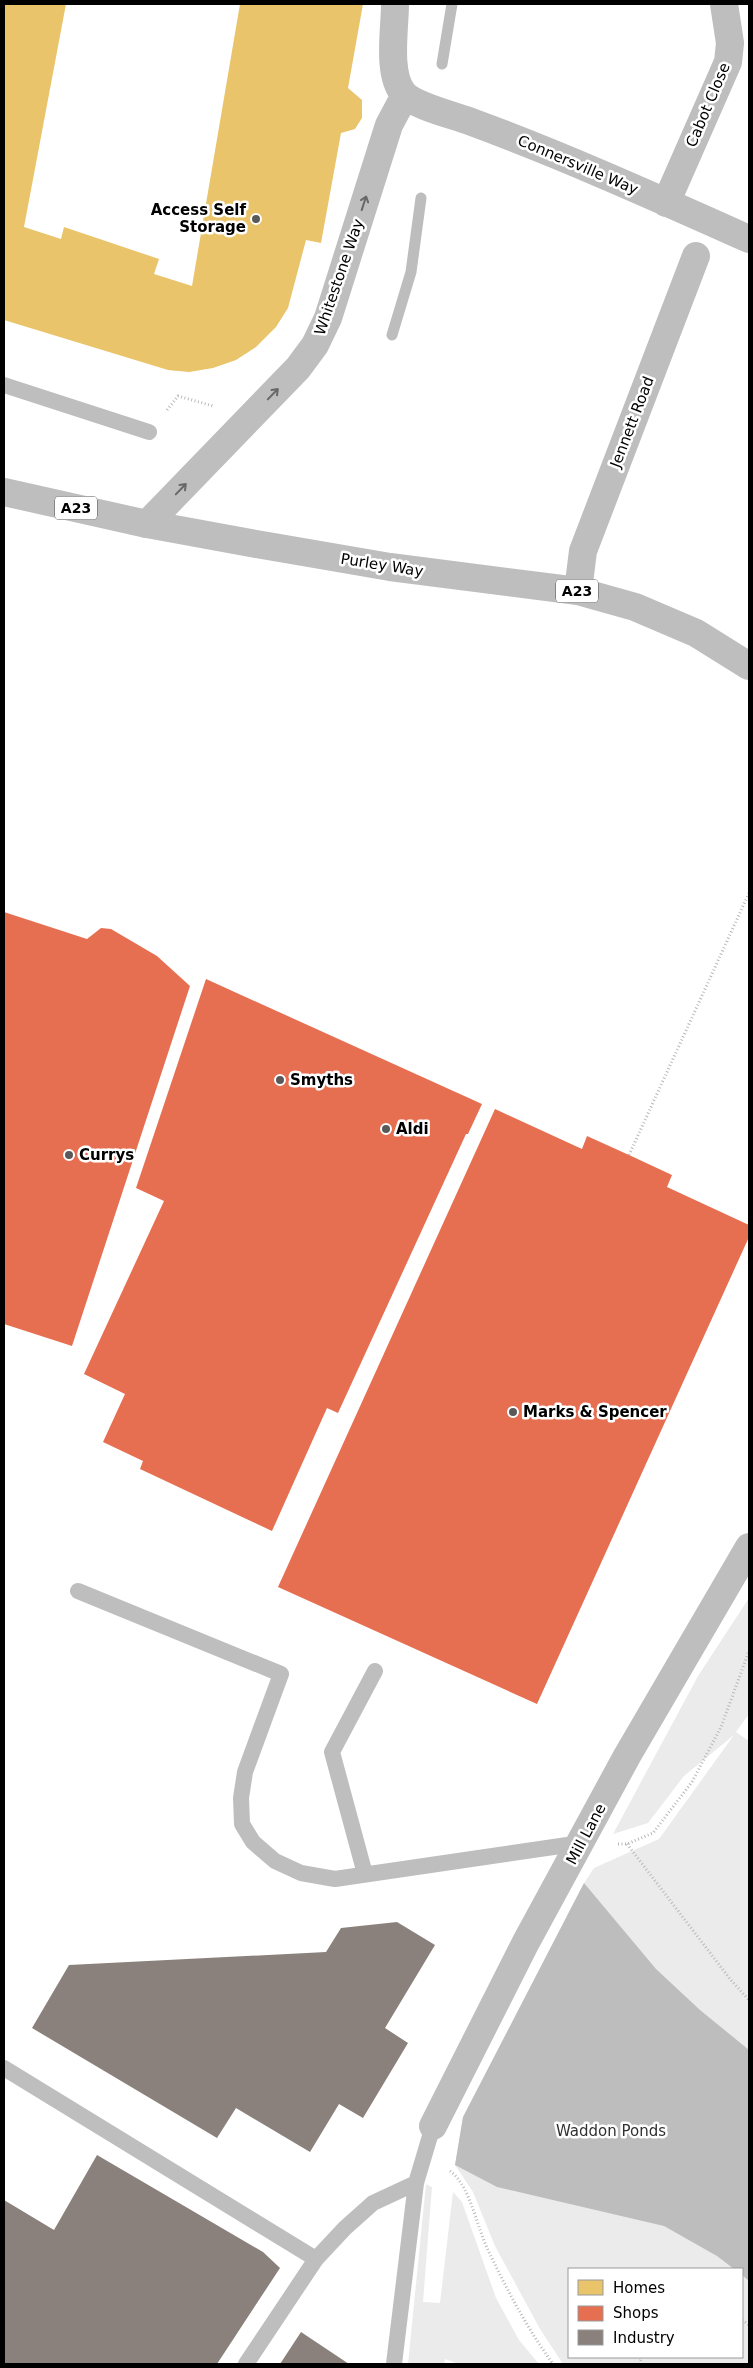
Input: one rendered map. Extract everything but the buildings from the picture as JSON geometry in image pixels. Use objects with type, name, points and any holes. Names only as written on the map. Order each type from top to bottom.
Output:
[{"type":"main road","points":[[396,4],[394,68],[397,84],[405,95]]},
{"type":"main road","name":"Cabot Close","points":[[666,203],[728,62],[730,43],[724,4]]},
{"type":"main road","name":"Connersville Way","points":[[405,95],[423,104],[506,135],[749,239]]},
{"type":"main road","name":"Whitestone Way","points":[[147,524],[298,368],[315,345],[328,318],[389,125],[405,95]]},
{"type":"main road","name":"Jennett Road","points":[[578,591],[583,551],[696,256]]},
{"type":"main road","name":"Purley Way","points":[[4,492],[147,524],[390,567],[578,591],[635,607],[696,633],[749,666]]},
{"type":"main road","name":"Mill Lane","points":[[433,2126],[526,1942],[669,1682],[749,1547]]},
{"type":"lane","points":[[4,385],[149,432]]},
{"type":"lane","points":[[78,1591],[281,1674],[245,1772],[240,1798],[242,1824],[253,1842],[274,1861],[301,1873],[335,1879],[581,1843]]},
{"type":"lane","points":[[365,1874],[332,1752],[374,1671]]},
{"type":"lane","points":[[4,2068],[316,2259]]},
{"type":"lane","points":[[394,2364],[416,2183],[433,2126]]},
{"type":"lane","points":[[246,2364],[316,2259],[345,2228],[373,2203],[416,2183]]},
{"type":"path","points":[[149,432],[178,396],[219,408],[239,429]]},
{"type":"path","points":[[629,1155],[749,893]]},
{"type":"path","points":[[581,1843],[626,1844],[653,1833],[692,1782],[721,1727],[749,1651]]},
{"type":"path","points":[[626,1844],[730,1979],[749,2000]]},
{"type":"path","points":[[447,2169],[456,2175],[467,2196],[487,2248],[531,2334],[553,2364]]},
{"type":"green space","name":"Waddon Ponds","points":[[749,1598],[749,1714],[736,1732],[749,1741],[749,2364],[563,2364],[540,2329],[495,2246],[473,2192],[455,2165],[463,2117],[584,1883],[594,1868],[659,1839],[734,1735],[684,1776],[648,1823],[613,1834],[698,1676]]},
{"type":"green space","points":[[426,2184],[432,2187],[423,2302],[440,2303],[453,2192],[462,2202],[496,2298],[519,2340],[539,2364],[459,2364],[445,2359],[444,2364],[408,2364]]},
{"type":"shaded area","name":"Waddon Ponds","points":[[584,1883],[656,1969],[700,2010],[749,2050],[749,2281],[743,2276],[743,2268],[733,2268],[717,2256],[664,2226],[497,2187],[455,2165],[463,2117]]},
{"type":"waterway","points":[[442,64],[452,4]]},
{"type":"waterway","points":[[392,335],[411,272],[421,198]]},
{"type":"place","name":"Access Self Storage","points":[[256,219]]},
{"type":"place","name":"Smyths","points":[[280,1080]]},
{"type":"place","name":"Aldi","points":[[386,1129]]},
{"type":"place","name":"Currys","points":[[69,1155]]},
{"type":"place","name":"Marks & Spencer","points":[[513,1412]]}]
